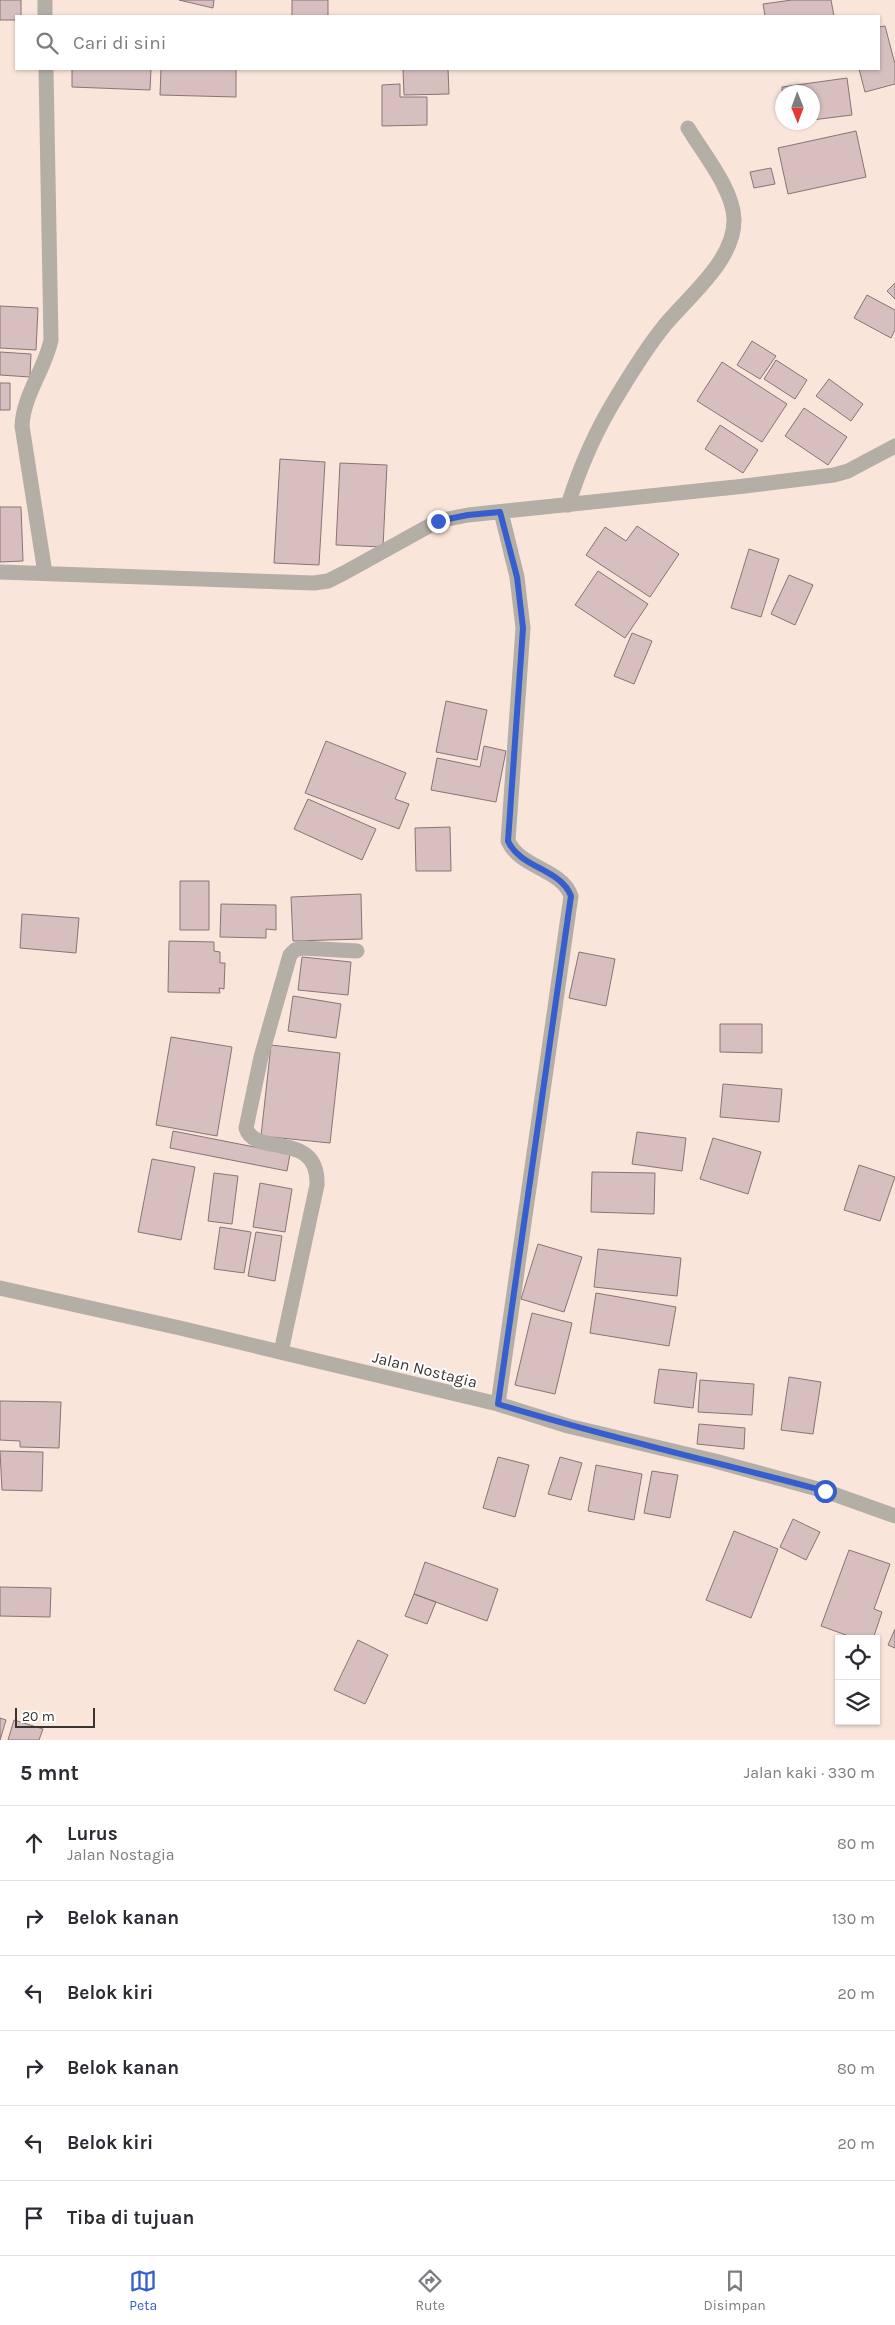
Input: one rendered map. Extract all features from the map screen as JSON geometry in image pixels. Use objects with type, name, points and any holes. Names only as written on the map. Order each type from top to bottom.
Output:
[{"type":"street","points":[[45,0],[45,15]]},
{"type":"street","points":[[45,573],[22,419],[23,412],[48,356],[51,340],[46,70]]},
{"type":"street","points":[[568,505],[578,471],[593,437],[616,397],[664,326],[712,273],[727,250],[733,235],[734,219],[728,193],[688,128]]},
{"type":"street","points":[[0,572],[314,583],[328,581],[438,521],[468,515],[834,475],[848,471],[895,446]]},
{"type":"street","points":[[498,1404],[571,896],[564,884],[518,856],[508,841],[523,628],[517,577],[500,512]]},
{"type":"street","points":[[281,1352],[317,1186],[317,1170],[307,1155],[295,1149],[254,1138],[248,1134],[246,1128],[261,1057],[290,954],[302,948],[358,951]]},
{"type":"street","name":"Jalan Nostagia","points":[[0,1288],[498,1404],[568,1426],[715,1461],[825,1491],[895,1516]]},
{"type":"building","points":[[0,0],[21,0],[21,15],[15,15],[15,20],[0,20]]},
{"type":"building","points":[[179,0],[214,0],[213,8]]},
{"type":"building","points":[[292,0],[328,0],[328,15],[292,15]]},
{"type":"building","points":[[792,0],[831,0],[834,15],[765,15],[763,4]]},
{"type":"building","points":[[885,26],[895,64],[895,84],[865,92],[859,70],[880,70],[880,27]]},
{"type":"building","points":[[72,70],[151,70],[150,90],[72,87]]},
{"type":"building","points":[[161,70],[236,70],[236,97],[160,95]]},
{"type":"building","points":[[403,70],[448,70],[449,94],[404,95]]},
{"type":"building","points":[[847,78],[852,115],[820,119],[820,85],[796,85]]},
{"type":"building","points":[[400,84],[400,97],[427,97],[427,125],[382,126],[382,85]]},
{"type":"building","points":[[856,131],[866,177],[788,194],[778,148]]},
{"type":"building","points":[[771,168],[775,184],[754,188],[750,172]]},
{"type":"building","points":[[895,283],[895,299],[887,291]]},
{"type":"building","points":[[867,295],[895,310],[895,330],[891,338],[854,318]]},
{"type":"building","points":[[0,306],[38,308],[36,350],[0,348]]},
{"type":"building","points":[[752,341],[776,356],[760,379],[737,365]]},
{"type":"building","points":[[0,352],[31,354],[30,377],[0,375]]},
{"type":"building","points":[[776,360],[807,380],[795,399],[764,379]]},
{"type":"building","points":[[722,362],[787,404],[762,442],[697,401]]},
{"type":"building","points":[[829,379],[863,404],[851,421],[816,396]]},
{"type":"building","points":[[0,383],[10,383],[10,410],[0,410]]},
{"type":"building","points":[[804,408],[847,437],[828,465],[785,436]]},
{"type":"building","points":[[720,425],[758,450],[743,473],[705,449]]},
{"type":"building","points":[[280,459],[325,462],[319,565],[274,563]]},
{"type":"building","points":[[340,463],[387,465],[383,547],[336,545]]},
{"type":"building","points":[[0,507],[21,507],[23,561],[0,562]]},
{"type":"building","points":[[637,526],[679,554],[650,597],[586,555],[605,527],[626,541]]},
{"type":"building","points":[[749,549],[779,559],[761,617],[731,608]]},
{"type":"building","points":[[598,571],[648,604],[625,638],[575,605]]},
{"type":"building","points":[[789,575],[813,585],[795,625],[771,614]]},
{"type":"building","points":[[632,633],[652,641],[634,684],[614,676]]},
{"type":"building","points":[[446,701],[487,710],[477,760],[436,752]]},
{"type":"building","points":[[326,741],[406,773],[395,799],[409,804],[399,829],[305,793]]},
{"type":"building","points":[[484,746],[506,751],[496,802],[431,790],[437,758],[480,767]]},
{"type":"building","points":[[308,799],[376,829],[362,860],[294,829]]},
{"type":"building","points":[[450,827],[451,871],[416,871],[415,828]]},
{"type":"building","points":[[180,881],[209,881],[209,930],[180,930]]},
{"type":"building","points":[[361,894],[362,939],[293,941],[291,897]]},
{"type":"building","points":[[221,904],[276,905],[276,930],[266,929],[266,938],[220,937]]},
{"type":"building","points":[[22,914],[79,918],[76,953],[20,948]]},
{"type":"building","points":[[169,941],[214,942],[214,951],[220,952],[220,963],[225,963],[224,989],[219,988],[220,993],[168,992]]},
{"type":"building","points":[[579,952],[615,959],[606,1006],[569,998]]},
{"type":"building","points":[[302,957],[351,962],[348,995],[298,990]]},
{"type":"building","points":[[293,996],[341,1004],[336,1038],[288,1031]]},
{"type":"building","points":[[720,1024],[762,1024],[762,1053],[720,1052]]},
{"type":"building","points":[[171,1037],[232,1047],[217,1136],[156,1125]]},
{"type":"building","points":[[271,1045],[340,1053],[330,1143],[261,1136]]},
{"type":"building","points":[[723,1084],[782,1089],[779,1122],[720,1117]]},
{"type":"building","points":[[173,1131],[290,1154],[287,1171],[170,1148]]},
{"type":"building","points":[[637,1132],[686,1138],[682,1171],[632,1164]]},
{"type":"building","points":[[713,1138],[761,1152],[748,1194],[700,1179]]},
{"type":"building","points":[[152,1159],[195,1167],[181,1240],[138,1232]]},
{"type":"building","points":[[859,1165],[895,1177],[880,1221],[844,1210]]},
{"type":"building","points":[[592,1172],[655,1173],[654,1214],[591,1212]]},
{"type":"building","points":[[214,1173],[238,1176],[232,1224],[208,1221]]},
{"type":"building","points":[[260,1183],[292,1189],[285,1232],[253,1227]]},
{"type":"building","points":[[220,1227],[251,1232],[244,1273],[214,1269]]},
{"type":"building","points":[[256,1232],[282,1236],[275,1281],[248,1276]]},
{"type":"building","points":[[538,1244],[582,1257],[564,1312],[521,1299]]},
{"type":"building","points":[[598,1249],[681,1258],[677,1296],[594,1287]]},
{"type":"building","points":[[596,1293],[676,1307],[669,1346],[590,1333]]},
{"type":"building","points":[[532,1313],[572,1323],[555,1394],[515,1385]]},
{"type":"building","points":[[659,1369],[697,1373],[693,1408],[654,1403]]},
{"type":"building","points":[[789,1377],[821,1382],[813,1434],[781,1430]]},
{"type":"building","points":[[700,1380],[754,1384],[752,1415],[698,1412]]},
{"type":"building","points":[[0,1401],[61,1402],[59,1448],[20,1447],[20,1441],[0,1440]]},
{"type":"building","points":[[699,1424],[745,1428],[744,1449],[697,1444]]},
{"type":"building","points":[[0,1451],[43,1452],[42,1491],[2,1490]]},
{"type":"building","points":[[498,1457],[529,1465],[515,1517],[483,1508]]},
{"type":"building","points":[[560,1457],[582,1463],[571,1500],[548,1494]]},
{"type":"building","points":[[596,1465],[642,1474],[634,1520],[588,1511]]},
{"type":"building","points":[[652,1471],[678,1475],[670,1518],[644,1513]]},
{"type":"building","points":[[793,1519],[820,1532],[806,1560],[780,1547]]},
{"type":"building","points":[[734,1531],[778,1549],[751,1618],[706,1600]]},
{"type":"building","points":[[849,1550],[890,1564],[874,1609],[882,1612],[874,1635],[846,1635],[821,1626]]},
{"type":"building","points":[[425,1562],[498,1589],[487,1621],[414,1594]]},
{"type":"building","points":[[0,1587],[51,1588],[50,1617],[0,1616]]},
{"type":"building","points":[[414,1594],[436,1602],[427,1624],[405,1616]]},
{"type":"building","points":[[895,1629],[895,1648],[888,1645]]},
{"type":"building","points":[[358,1640],[388,1655],[365,1704],[334,1690]]},
{"type":"building","points":[[0,1718],[6,1720],[0,1740]]},
{"type":"building","points":[[14,1720],[43,1729],[39,1740],[8,1740]]},
{"type":"route","points":[[438,521],[468,515],[500,512],[517,577],[523,628],[508,841],[518,856],[564,884],[571,896],[498,1404],[568,1426],[715,1461],[825,1491]]}]
